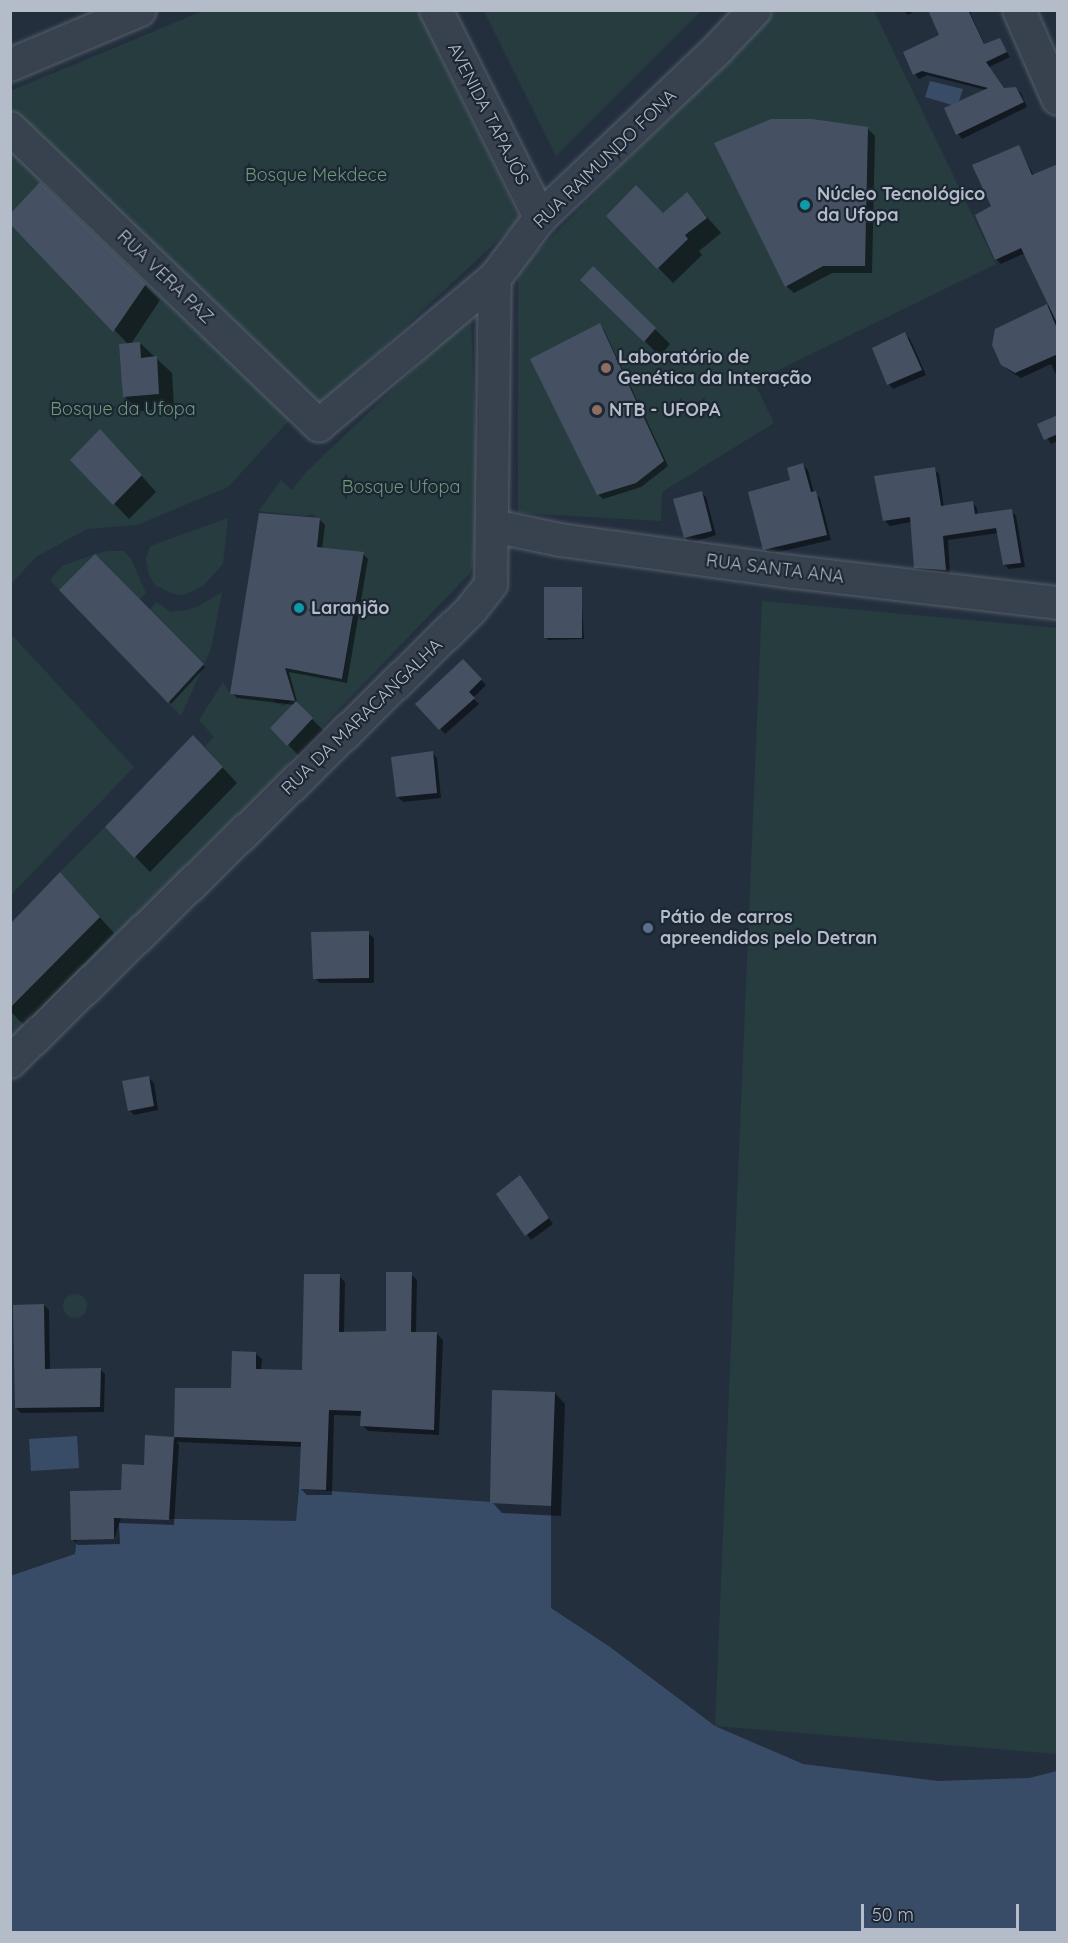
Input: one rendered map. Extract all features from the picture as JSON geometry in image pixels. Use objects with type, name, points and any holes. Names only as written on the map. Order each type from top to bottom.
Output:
[{"type":"street","points":[[10,65],[140,10]]},
{"type":"street","name":"AVENIDA TAPAJÓS","points":[[436,10],[540,218]]},
{"type":"street","name":"RUA RAIMUNDO FONA","points":[[320,425],[495,278],[540,218],[717,50],[755,10]]},
{"type":"street","points":[[1019,10],[1058,99]]},
{"type":"street","name":"RUA VERA PAZ","points":[[10,128],[320,425]]},
{"type":"street","name":"RUA DA MARACANGALHA","points":[[10,1062],[471,610],[491,584],[495,278]]},
{"type":"street","name":"RUA SANTA ANA","points":[[493,526],[561,540],[794,572],[1058,603]]},
{"type":"green space","points":[[776,10],[874,11],[996,264],[754,382],[774,423],[662,492],[661,521],[518,513],[518,271]]},
{"type":"green space","name":"Bosque Mekdece","points":[[203,11],[418,11],[520,220],[321,405],[11,113],[10,91]]},
{"type":"green space","points":[[484,11],[701,11],[556,156]]},
{"type":"green space","name":"Bosque da Ufopa","points":[[11,143],[293,416],[228,487],[137,525],[87,529],[36,557],[11,584]]},
{"type":"green space","name":"Bosque Ufopa","points":[[471,315],[479,542],[470,573],[280,771],[11,1040],[11,1008],[100,917],[60,872],[105,827],[134,857],[223,767],[205,746],[214,737],[199,720],[223,682],[230,694],[273,698],[275,703],[284,706],[292,700],[268,664],[343,679],[364,553],[312,546],[320,521],[313,514],[304,516],[259,511],[281,480],[292,490],[305,473]]},
{"type":"green space","points":[[228,518],[223,564],[203,586],[184,595],[173,594],[155,585],[149,575],[146,559],[150,546]]},
{"type":"green space","points":[[124,551],[131,559],[146,593],[139,600],[95,554]]},
{"type":"green space","points":[[95,554],[59,590],[50,580],[62,566]]},
{"type":"green space","points":[[222,592],[211,649],[181,716],[168,703],[204,663],[149,611],[156,602],[171,612],[186,610],[199,606]]},
{"type":"green space","points":[[762,601],[1057,628],[1057,1754],[715,1726]]},
{"type":"green space","points":[[11,634],[134,767],[11,895]]},
{"type":"green space","points":[[75,1294],[84,1297],[87,1306],[84,1315],[75,1318],[66,1315],[63,1306],[66,1297]]},
{"type":"water","points":[[930,81],[963,89],[959,101],[952,105],[925,97]]},
{"type":"water","points":[[77,1436],[79,1468],[31,1471],[29,1439]]},
{"type":"water","points":[[299,1489],[551,1506],[551,1608],[610,1647],[715,1726],[803,1764],[938,1781],[1029,1778],[1057,1771],[1057,1932],[11,1932],[10,1576],[75,1554],[77,1539],[114,1539],[121,1518],[296,1521]]},
{"type":"building","points":[[928,10],[968,10],[984,44],[1000,38],[1007,52],[986,62],[1004,88],[1016,87],[1024,102],[956,135],[944,108],[988,88],[922,71],[913,75],[903,52],[939,35]]},
{"type":"building","name":"Núcleo Tecnológico da Ufopa","points":[[771,119],[812,119],[868,127],[865,266],[823,266],[785,287],[714,143]]},
{"type":"building","points":[[1019,145],[1032,175],[1058,164],[1058,325],[1021,248],[995,260],[975,215],[991,206],[972,165]]},
{"type":"building","points":[[40,182],[146,284],[113,332],[10,224],[10,214]]},
{"type":"building","points":[[636,185],[663,213],[687,192],[707,218],[685,235],[688,239],[657,269],[606,216]]},
{"type":"building","points":[[593,266],[656,328],[644,342],[580,280]]},
{"type":"building","points":[[1047,304],[1058,331],[1058,354],[1015,373],[1001,365],[992,345],[995,329]]},
{"type":"building","name":"NTB - UFOPA","points":[[600,323],[664,461],[636,483],[597,495],[530,359]]},
{"type":"building","points":[[905,332],[922,370],[887,385],[872,348]]},
{"type":"building","points":[[140,342],[141,358],[157,356],[159,394],[123,397],[119,344]]},
{"type":"building","points":[[1058,415],[1058,434],[1044,440],[1037,424]]},
{"type":"building","points":[[100,429],[142,475],[113,505],[70,460]]},
{"type":"building","points":[[803,463],[811,492],[816,491],[827,535],[763,550],[748,492],[790,480],[787,468]]},
{"type":"building","points":[[935,467],[941,506],[973,501],[975,514],[1012,509],[1021,563],[1003,565],[996,528],[943,536],[946,570],[914,568],[910,517],[883,521],[874,476]]},
{"type":"building","points":[[702,491],[712,531],[684,538],[673,499]]},
{"type":"building","name":"Laranjão","points":[[259,513],[320,518],[317,547],[364,552],[342,679],[285,668],[295,701],[230,694]]},
{"type":"building","points":[[95,554],[204,664],[168,703],[59,590]]},
{"type":"building","points":[[544,587],[582,587],[582,638],[544,638]]},
{"type":"building","points":[[463,659],[482,679],[469,692],[475,698],[439,730],[415,704]]},
{"type":"building","points":[[296,701],[313,718],[287,746],[270,728]]},
{"type":"building","points":[[193,735],[223,767],[134,858],[105,827]]},
{"type":"building","points":[[433,751],[437,793],[396,797],[391,757]]},
{"type":"building","points":[[60,872],[100,917],[10,1008],[10,924]]},
{"type":"building","points":[[369,931],[369,978],[313,979],[311,932]]},
{"type":"building","points":[[149,1076],[154,1106],[128,1111],[122,1081]]},
{"type":"building","points":[[520,1175],[549,1218],[525,1236],[496,1194]]},
{"type":"building","points":[[386,1272],[412,1272],[411,1332],[437,1332],[434,1430],[360,1426],[361,1411],[329,1410],[326,1490],[299,1489],[301,1442],[174,1437],[175,1388],[231,1388],[232,1351],[256,1352],[256,1369],[302,1370],[304,1274],[340,1274],[339,1332],[386,1331]]},
{"type":"building","points":[[44,1304],[45,1369],[101,1368],[100,1407],[15,1408],[13,1305]]},
{"type":"building","points":[[492,1390],[555,1392],[551,1506],[490,1503]]},
{"type":"building","points":[[145,1435],[174,1437],[169,1520],[114,1518],[114,1539],[71,1540],[70,1491],[121,1490],[122,1464],[144,1465]]},
{"type":"place","name":"Núcleo Tecnológico da Ufopa","points":[[805,205]]},
{"type":"place","name":"Laboratório de Genética da Interação","points":[[606,368]]},
{"type":"place","name":"NTB - UFOPA","points":[[597,410]]},
{"type":"place","name":"Laranjão","points":[[299,608]]},
{"type":"place","name":"Pátio de carros apreendidos pelo Detran","points":[[648,928]]}]
